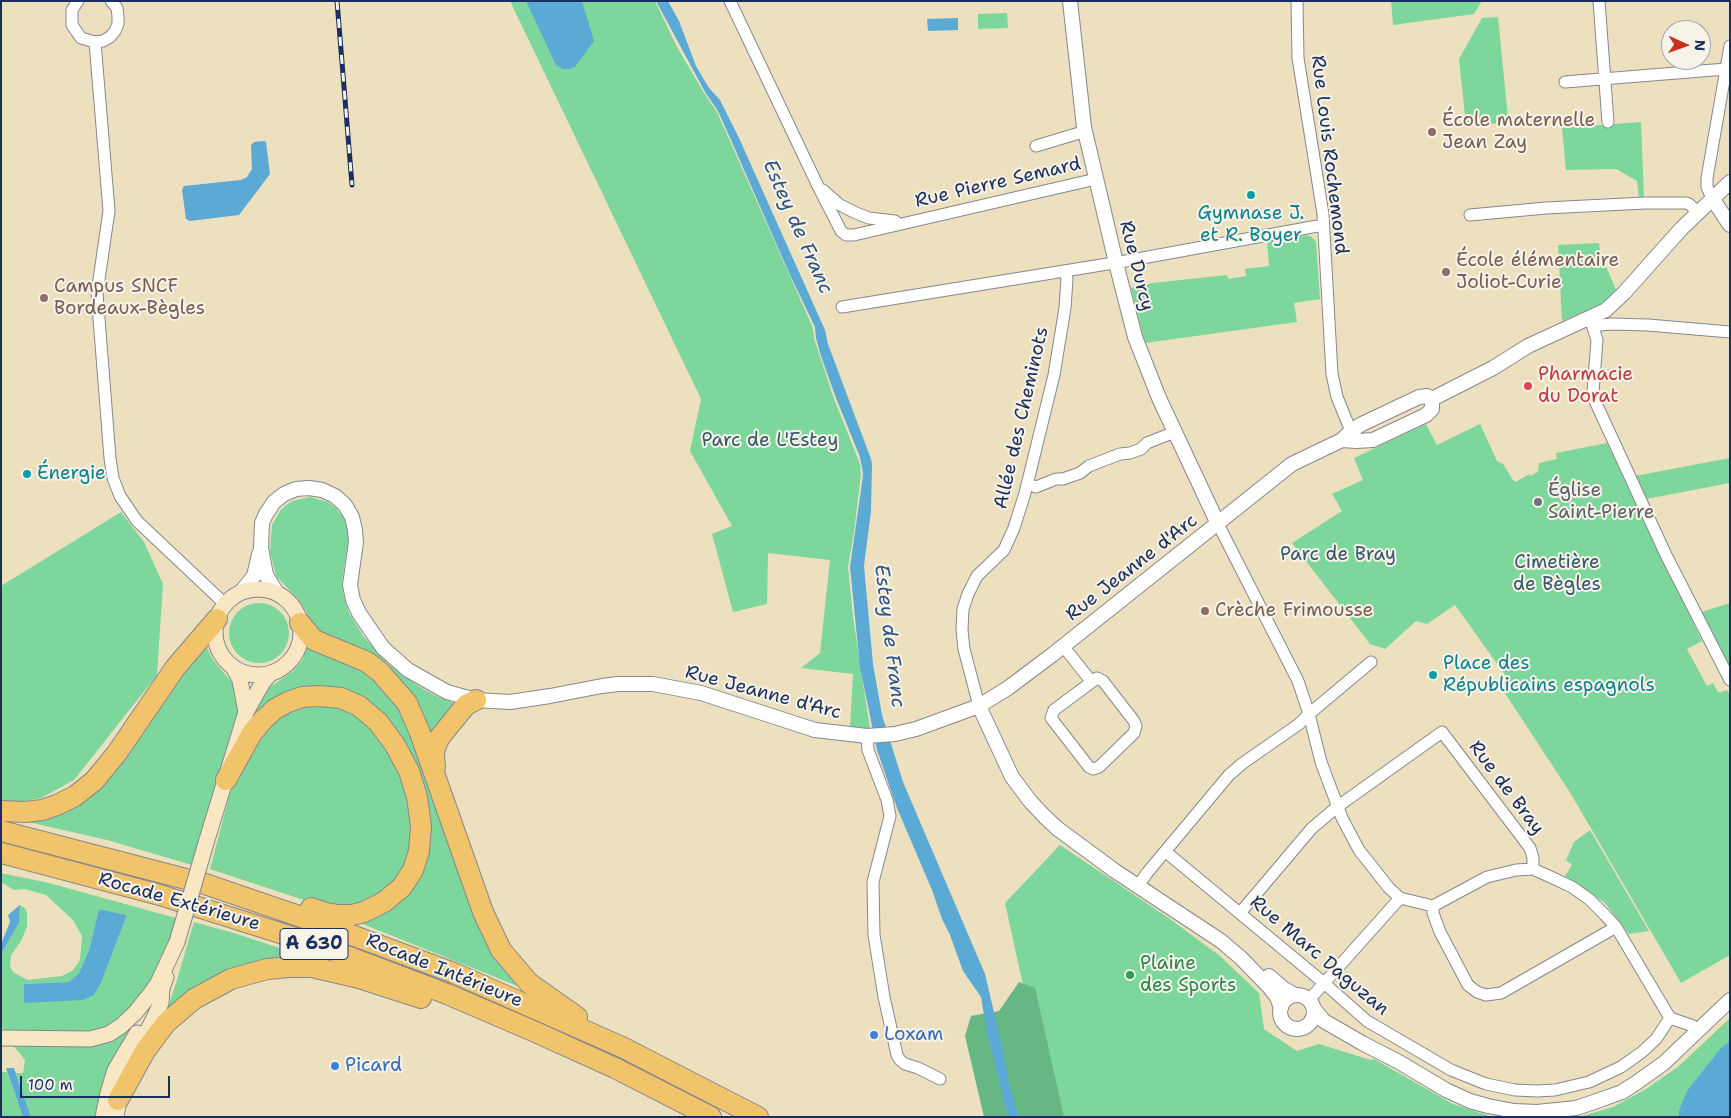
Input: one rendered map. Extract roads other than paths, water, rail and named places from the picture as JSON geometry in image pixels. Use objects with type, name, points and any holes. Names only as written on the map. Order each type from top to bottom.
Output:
[{"type":"highway","points":[[1,811],[24,812],[42,810],[75,796],[94,781],[117,753],[175,668],[221,612]]},
{"type":"highway","points":[[300,623],[314,640],[367,662],[393,685],[407,703],[483,912],[501,950],[529,983],[622,1047]]},
{"type":"highway","points":[[32,838],[133,854],[326,913],[338,915],[364,912],[384,902],[402,887],[413,870],[419,851],[421,826],[417,797],[409,771],[395,745],[378,722],[359,706],[341,698],[319,696],[302,697],[275,709],[252,733],[226,780]]},
{"type":"highway","points":[[436,779],[434,754],[440,737],[466,705],[476,700]]},
{"type":"highway","name":"Rocade Intérieure","points":[[1,831],[205,884],[322,924],[454,973],[622,1047],[758,1117]]},
{"type":"highway","name":"Rocade Extérieure","points":[[1,853],[160,895],[318,945],[447,994],[533,1031],[615,1068],[711,1117]]},
{"type":"highway","points":[[1,864],[229,925],[262,926]]},
{"type":"highway","points":[[117,1108],[145,1051],[161,1028],[179,1010],[212,988],[231,979],[267,969],[290,967],[312,967],[359,978],[444,1005],[530,1041],[615,1068]]},
{"type":"main road","points":[[253,589],[277,593],[287,600],[295,611],[300,623],[301,635],[298,648],[292,659],[282,668],[271,673],[251,674],[233,667],[223,658],[217,646],[215,632],[221,612],[241,592],[253,589]]},
{"type":"main road","points":[[233,667],[240,680],[246,712]]},
{"type":"main road","points":[[117,1108],[124,1074],[161,1003],[162,988],[246,712],[263,682],[271,673]]},
{"type":"main road","points":[[1,1038],[90,1038],[109,1034],[135,1014],[151,993],[158,983],[177,942]]},
{"type":"main road","points":[[103,1117],[115,1070],[162,988]]},
{"type":"street","points":[[78,1],[72,10],[72,25],[81,38],[95,42],[103,41],[115,31],[118,16],[117,8],[112,1]]},
{"type":"street","name":"Rue Pierre Semard","points":[[730,1],[817,184],[841,231],[846,236],[1096,179]]},
{"type":"street","name":"Rue Durcy","points":[[1070,1],[1080,97],[1086,131],[1116,263],[1138,346],[1175,432],[1218,524]]},
{"type":"street","name":"Rue Louis Rochemond","points":[[1297,1],[1298,58],[1323,225],[1332,374],[1338,397],[1352,430]]},
{"type":"street","points":[[1599,1],[1608,122]]},
{"type":"street","points":[[95,42],[108,211],[97,293],[113,478],[120,496],[137,521],[221,612]]},
{"type":"street","points":[[1730,46],[1707,178],[1712,198],[1730,225]]},
{"type":"street","points":[[1565,82],[1726,69]]},
{"type":"street","points":[[1036,146],[1086,131]]},
{"type":"street","name":"Rue Jeanne d'Arc","points":[[241,592],[254,576],[260,548],[262,523],[274,502],[284,494],[296,489],[322,490],[335,496],[345,505],[352,517],[356,530],[356,542],[350,585],[353,600],[370,631],[384,648],[408,670],[447,692],[476,700],[510,702],[602,686],[653,684],[701,693],[815,730],[870,736],[890,735],[925,727],[979,706],[1008,688],[1292,464],[1342,440],[1352,430],[1362,424],[1419,397],[1427,396],[1432,398],[1493,368],[1528,346],[1592,323],[1612,305],[1698,212],[1730,182]]},
{"type":"street","name":"Rue Pierre Semard","points":[[817,184],[840,205],[856,213],[869,218],[907,222]]},
{"type":"street","points":[[1470,215],[1546,208],[1679,203],[1689,204],[1698,212]]},
{"type":"street","points":[[842,308],[1116,263],[1323,225]]},
{"type":"street","name":"Allée des Cheminots","points":[[979,706],[964,649],[962,630],[963,609],[977,576],[1004,550],[1014,528],[1054,375],[1065,308],[1067,279],[1065,271]]},
{"type":"street","points":[[1592,323],[1600,325],[1648,325],[1730,332]]},
{"type":"street","points":[[1592,323],[1597,340],[1593,392],[1595,402],[1666,555],[1730,680]]},
{"type":"street","name":"Rue Jeanne d'Arc","points":[[1342,440],[1373,440],[1426,415],[1432,409],[1432,398]]},
{"type":"street","points":[[1027,484],[1036,487],[1056,479],[1063,479],[1120,454],[1141,449],[1147,443],[1175,432]]},
{"type":"street","points":[[1218,524],[1298,682],[1309,714],[1321,762],[1337,807],[1359,850],[1377,874],[1400,898],[1433,906],[1488,877],[1516,870],[1533,869],[1572,887],[1589,899],[1616,927],[1670,1018],[1692,1026],[1696,1031]]},
{"type":"street","name":"Rue Jeanne d'Arc","points":[[260,548],[266,575],[277,593]]},
{"type":"street","points":[[1063,646],[1091,681]]},
{"type":"street","points":[[1140,883],[1229,775],[1299,724],[1371,662]]},
{"type":"street","points":[[1097,678],[1103,681],[1136,726],[1134,733],[1099,767],[1094,768],[1090,767],[1051,718],[1054,710],[1091,681],[1097,678]]},
{"type":"street","points":[[979,706],[1017,785],[1052,823],[1115,871],[1140,883],[1234,943],[1280,986],[1295,995],[1300,995],[1311,1004],[1324,1021],[1446,1090],[1470,1101],[1514,1111],[1544,1111],[1576,1108],[1622,1092],[1664,1063],[1730,1000]]},
{"type":"street","name":"Rue de Bray","points":[[1337,807],[1442,732],[1530,848],[1533,858],[1533,869]]},
{"type":"street","points":[[870,736],[868,750],[887,800],[890,816],[873,874],[872,918],[886,1007],[897,1055],[900,1060],[905,1064],[940,1078]]},
{"type":"street","points":[[1240,913],[1312,828],[1337,807]]},
{"type":"street","name":"Rue Marc Daguzan","points":[[1166,852],[1367,1022],[1463,1076],[1486,1084],[1515,1090],[1537,1091],[1555,1090],[1601,1078],[1642,1052],[1656,1039],[1670,1018]]},
{"type":"street","points":[[1140,883],[1232,951],[1273,992],[1279,1001],[1285,1023],[1294,1028],[1321,1028],[1338,1036],[1362,1043]]},
{"type":"street","points":[[1304,1027],[1312,1020],[1311,1004],[1324,984],[1400,898]]},
{"type":"street","points":[[1433,906],[1433,913],[1440,932],[1468,985],[1486,995],[1501,993],[1616,927]]},
{"type":"street","points":[[1281,1008],[1286,999],[1295,995]]},
{"type":"water","points":[[526,1],[582,1],[594,41],[575,67],[563,69],[556,65]]},
{"type":"water","points":[[656,1],[668,1],[679,21],[696,66],[709,88],[720,100],[739,138],[825,330],[828,344],[871,459],[871,511],[864,566],[873,664],[882,715],[903,782],[985,974],[1009,1083],[1019,1117],[1008,1117],[987,1033],[981,997],[963,971],[932,890],[897,808],[877,750],[860,667],[850,567],[863,473],[860,457],[821,356],[815,327],[790,275],[718,111],[705,92]]},
{"type":"water","points":[[958,18],[958,30],[928,31],[927,19]]},
{"type":"water","points":[[254,142],[266,142],[270,174],[239,215],[190,221],[186,219],[182,190],[184,186],[241,180],[247,177],[252,169],[251,145]]},
{"type":"water","points":[[20,905],[19,923],[1,954],[1,944],[10,922],[8,915]]},
{"type":"water","points":[[99,909],[127,915],[101,983],[94,995],[83,1000],[24,1003],[24,984],[69,982],[79,973],[89,950]]},
{"type":"water","points":[[1730,1041],[1730,1117],[1679,1117],[1679,1111],[1687,1091],[1721,1048]]},
{"type":"water","points":[[6,1068],[14,1068],[31,1117],[23,1117]]},
{"type":"railway","points":[[337,1],[352,185]]},
{"type":"place","name":"École maternelle Jean Zay","points":[[1432,132]]},
{"type":"place","name":"Gymnase J. et R. Boyer","points":[[1251,195]]},
{"type":"place","name":"École élémentaire Joliot-Curie","points":[[1446,272]]},
{"type":"place","name":"Campus SNCF Bordeaux-Bègles","points":[[44,298]]},
{"type":"place","name":"Pharmacie du Dorat","points":[[1528,386]]},
{"type":"place","name":"Énergie","points":[[27,474]]},
{"type":"place","name":"Église Saint-Pierre","points":[[1538,502]]},
{"type":"place","name":"Crèche Frimousse","points":[[1205,611]]},
{"type":"place","name":"Place des Républicains espagnols","points":[[1433,675]]},
{"type":"place","name":"Plaine des Sports","points":[[1130,975]]},
{"type":"place","name":"Loxam","points":[[874,1035]]},
{"type":"place","name":"Picard","points":[[335,1066]]},
{"type":"water label","name":"Estey de Franc","points":[[797,227]]},
{"type":"water label","name":"Estey de Franc","points":[[889,636]]},
{"type":"park label","name":"Parc de L'Estey","points":[[770,441]]},
{"type":"park label","name":"Parc de Bray","points":[[1338,555]]},
{"type":"park label","name":"Cimetière de Bègles","points":[[1557,574]]}]
